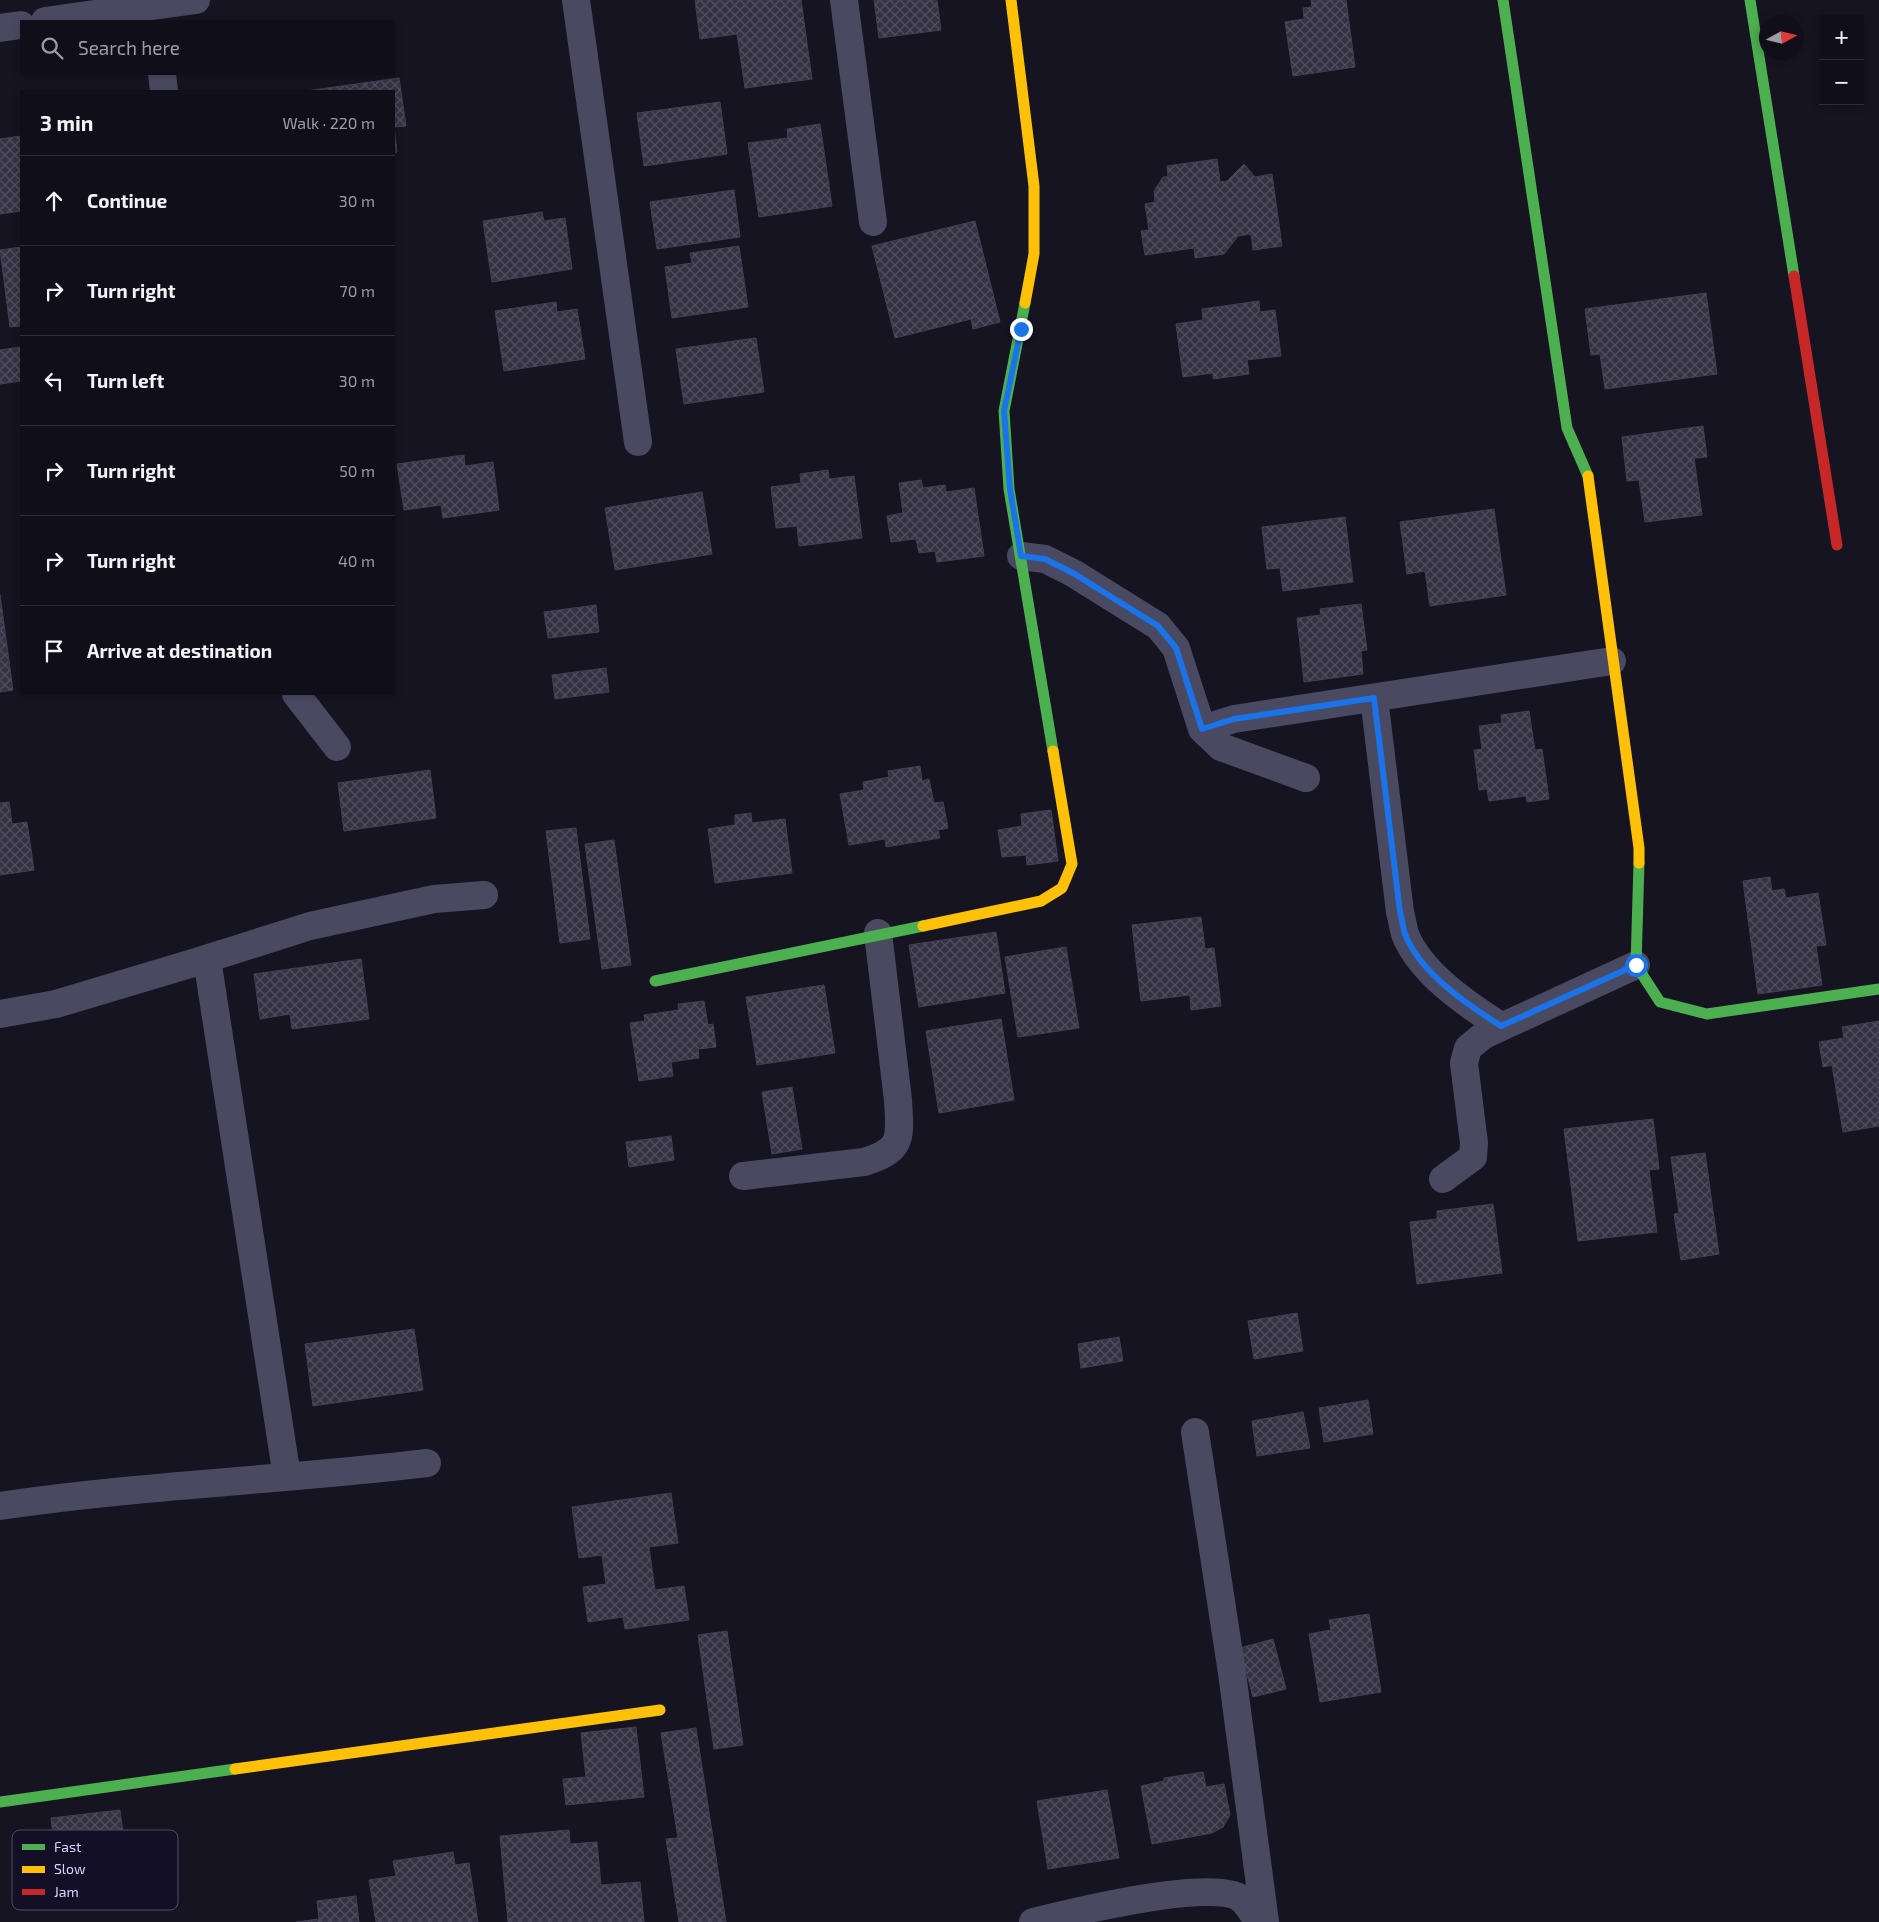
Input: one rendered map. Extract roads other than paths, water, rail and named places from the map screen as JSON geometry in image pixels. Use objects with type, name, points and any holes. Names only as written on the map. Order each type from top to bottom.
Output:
[{"type":"street","points":[[60,20],[153,14],[196,0]]},
{"type":"street","points":[[576,0],[638,442]]},
{"type":"street","points":[[844,0],[873,222]]},
{"type":"street","points":[[655,981],[878,933],[1041,901],[1062,888],[1072,864],[1010,489],[1004,411],[1034,254],[1034,186],[1011,0]]},
{"type":"street","points":[[1503,0],[1567,428],[1588,477],[1639,848],[1636,965],[1660,1002],[1707,1014],[1879,989]]},
{"type":"street","points":[[1750,0],[1837,545]]},
{"type":"street","points":[[0,28],[20,24]]},
{"type":"street","points":[[162,75],[164,90]]},
{"type":"street","points":[[1021,556],[1045,559],[1073,573],[1158,626],[1176,648],[1202,729],[1221,748],[1306,778]]},
{"type":"street","points":[[1202,729],[1234,719],[1612,661]]},
{"type":"street","points":[[297,695],[337,748]]},
{"type":"street","points":[[1374,698],[1400,912],[1405,934],[1415,953],[1429,970],[1462,1000],[1501,1026]]},
{"type":"street","points":[[0,1014],[56,1004],[310,926],[434,898],[484,895]]},
{"type":"street","points":[[742,1176],[864,1162],[881,1157],[893,1148],[900,1126],[878,933]]},
{"type":"street","points":[[207,958],[288,1477]]},
{"type":"street","points":[[1443,1179],[1472,1157],[1474,1143],[1464,1063],[1468,1048],[1484,1034],[1636,965]]},
{"type":"street","points":[[1196,1432],[1232,1673],[1265,1922]]},
{"type":"street","points":[[0,1506],[167,1486],[335,1474],[427,1463]]},
{"type":"street","points":[[0,1802],[660,1710]]},
{"type":"street","points":[[1033,1922],[1148,1897],[1220,1891],[1240,1897],[1259,1922]]}]
